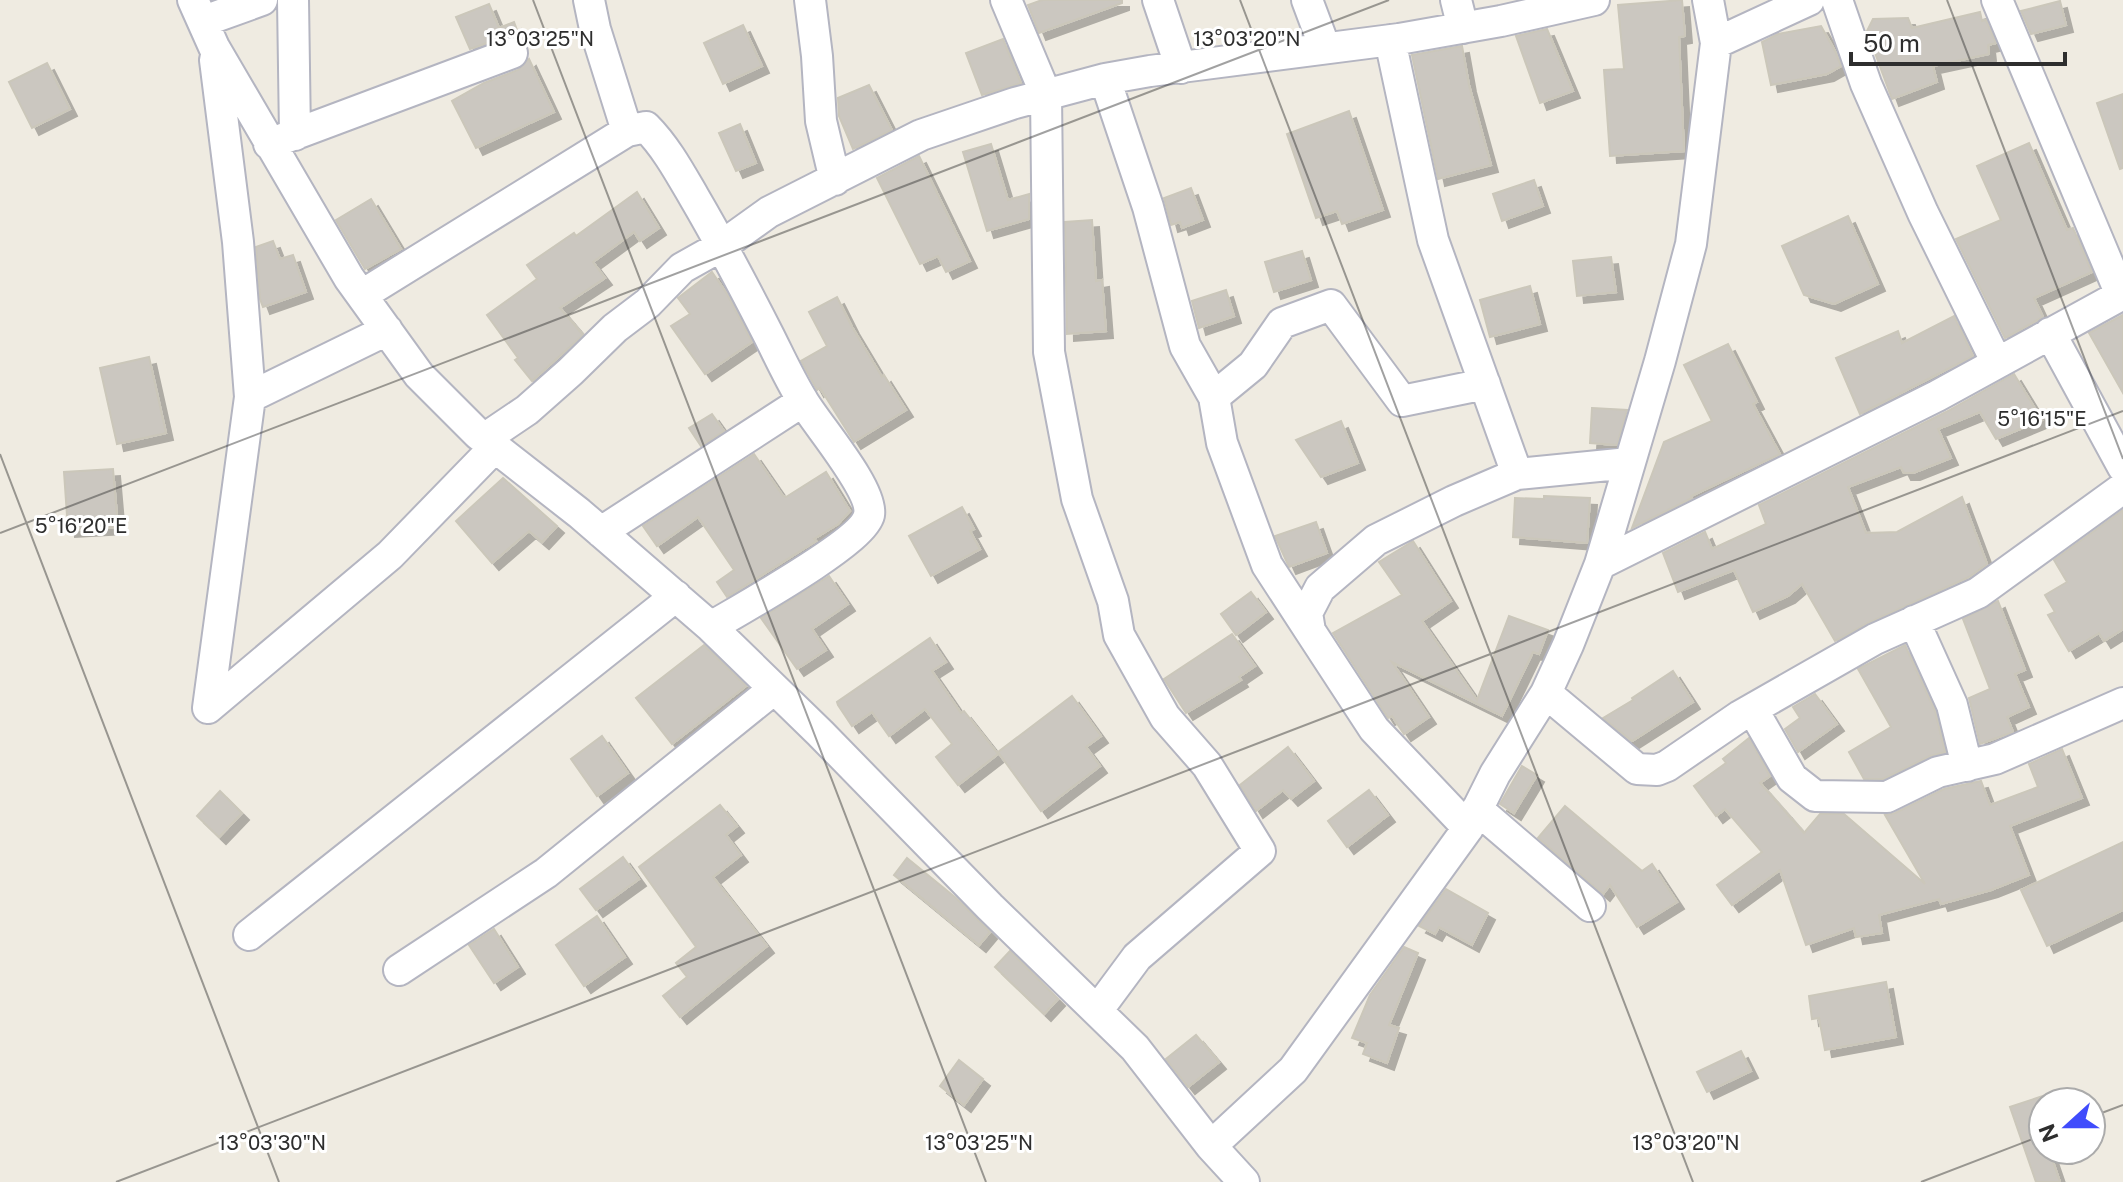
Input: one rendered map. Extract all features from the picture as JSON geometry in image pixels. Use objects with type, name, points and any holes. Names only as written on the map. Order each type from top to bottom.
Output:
[{"type":"street","points":[[203,22],[262,0]]},
{"type":"street","points":[[282,139],[293,0]]},
{"type":"street","points":[[589,0],[627,131]]},
{"type":"street","points":[[810,0],[821,121],[835,180]]},
{"type":"street","points":[[1006,0],[1046,95],[1049,352],[1077,499],[1113,601],[1119,635],[1165,717],[1207,765],[1260,851],[1137,957],[1097,1011]]},
{"type":"street","points":[[1158,0],[1181,68]]},
{"type":"street","points":[[1307,0],[1325,48]]},
{"type":"street","points":[[203,22],[238,242],[250,397],[208,708],[390,555],[490,443],[615,328],[648,303],[682,268],[723,245],[769,212],[921,135],[1015,103],[1105,79],[1390,40],[1459,14],[1594,0]]},
{"type":"street","points":[[1211,1146],[1293,1070],[1472,819],[1495,774],[1546,693],[1600,564],[1691,244],[1716,43],[1708,0]]},
{"type":"street","points":[[1716,43],[1809,0]]},
{"type":"street","points":[[1837,0],[1866,84],[1923,213],[1997,363]]},
{"type":"street","points":[[1600,564],[1937,396],[2122,294],[1997,0]]},
{"type":"street","points":[[203,22],[282,139],[362,295],[419,375],[490,443],[601,532],[711,627],[1135,1048],[1211,1146],[1244,1182]]},
{"type":"street","points":[[1390,40],[1433,240],[1517,474]]},
{"type":"street","points":[[282,139],[512,53]]},
{"type":"street","points":[[1105,79],[1148,207],[1185,346],[1214,397],[1222,443],[1267,565],[1374,729],[1472,819],[1590,906]]},
{"type":"street","points":[[362,295],[627,131],[646,127],[657,138],[723,245],[803,401],[860,484],[869,515],[863,527],[833,552],[711,627]]},
{"type":"street","points":[[1214,397],[1253,365],[1282,323],[1331,305],[1402,401],[1485,384]]},
{"type":"street","points":[[250,397],[387,330]]},
{"type":"street","points":[[2050,333],[2123,467]]},
{"type":"street","points":[[601,532],[803,401]]},
{"type":"street","points":[[1310,631],[1307,613],[1320,588],[1376,540],[1517,474],[1629,463]]},
{"type":"street","points":[[1546,693],[1637,769],[1657,770],[1875,639],[1978,593],[2123,488]]},
{"type":"street","points":[[249,935],[676,596]]},
{"type":"street","points":[[1914,621],[1952,705],[1967,766]]},
{"type":"street","points":[[399,970],[546,873],[774,689]]},
{"type":"street","points":[[1753,710],[1792,778],[1815,796],[1853,794],[1887,797],[1938,772],[1995,759],[2123,703]]},
{"type":"building","points":[[1042,0],[1122,0],[1122,3],[1039,33],[1028,5]]},
{"type":"building","points":[[1682,0],[1685,36],[1679,37],[1684,151],[1610,156],[1604,70],[1624,69],[1618,5]]},
{"type":"building","points":[[2060,1],[2066,25],[2031,34],[2021,11]]},
{"type":"building","points":[[489,4],[499,28],[514,22],[520,38],[506,36],[470,49],[456,17]]},
{"type":"building","points":[[1980,12],[1996,43],[1988,45],[1989,54],[1933,66],[1937,82],[1892,99],[1867,31],[1873,19],[1908,18],[1912,28]]},
{"type":"building","points":[[743,25],[762,66],[723,84],[704,43]]},
{"type":"building","points":[[1821,26],[1841,66],[1827,74],[1771,85],[1762,42],[1778,34]]},
{"type":"building","points":[[1547,29],[1573,91],[1540,103],[1516,36]]},
{"type":"building","points":[[1003,39],[1021,83],[982,95],[966,53]]},
{"type":"building","points":[[1462,46],[1469,85],[1491,165],[1438,179],[1412,55]]},
{"type":"building","points":[[529,59],[554,112],[476,148],[452,101],[484,83],[518,70]]},
{"type":"building","points":[[47,63],[70,109],[32,128],[9,82]]},
{"type":"building","points":[[869,85],[892,130],[853,149],[839,116],[838,98]]},
{"type":"building","points":[[2123,94],[2123,168],[2120,169],[2097,103]]},
{"type":"building","points":[[1349,111],[1383,210],[1342,224],[1337,211],[1316,218],[1287,134]]},
{"type":"building","points":[[740,124],[756,163],[736,171],[719,133]]},
{"type":"building","points":[[2029,143],[2067,230],[2073,228],[2092,272],[2034,298],[2043,317],[2005,338],[1956,239],[2001,220],[1977,166]]},
{"type":"building","points":[[991,144],[1008,200],[1029,194],[1029,219],[987,231],[963,152]]},
{"type":"building","points":[[919,156],[970,261],[946,272],[938,256],[920,264],[877,178]]},
{"type":"building","points":[[1534,180],[1543,206],[1502,221],[1493,194]]},
{"type":"building","points":[[1191,188],[1203,220],[1182,228],[1180,222],[1171,225],[1164,198]]},
{"type":"building","points":[[637,192],[659,228],[640,241],[634,232],[593,262],[605,278],[560,308],[583,335],[532,381],[487,315],[537,279],[527,265],[574,233],[576,236]]},
{"type":"building","points":[[371,199],[401,249],[365,269],[336,220]]},
{"type":"building","points":[[1848,216],[1878,284],[1834,304],[1804,295],[1782,246]]},
{"type":"building","points":[[1092,220],[1096,281],[1102,280],[1106,331],[1067,334],[1065,222]]},
{"type":"building","points":[[273,241],[280,259],[293,255],[306,292],[263,307],[256,247]]},
{"type":"building","points":[[1302,251],[1311,280],[1274,292],[1265,262]]},
{"type":"building","points":[[1611,257],[1616,292],[1577,296],[1573,261]]},
{"type":"building","points":[[712,272],[752,342],[705,374],[671,326],[690,314],[678,298]]},
{"type":"building","points":[[1530,286],[1540,324],[1490,337],[1480,300]]},
{"type":"building","points":[[1226,290],[1234,316],[1199,328],[1192,301]]},
{"type":"building","points":[[837,297],[882,377],[884,375],[906,410],[854,442],[820,388],[817,390],[801,361],[827,346],[809,312]]},
{"type":"building","points":[[2123,315],[2123,393],[2089,333]]},
{"type":"building","points":[[1954,316],[1973,356],[1860,414],[1836,358],[1898,331],[1902,343]]},
{"type":"building","points":[[1728,344],[1757,402],[1753,404],[1780,454],[1632,528],[1664,442],[1712,421],[1684,365]]},
{"type":"building","points":[[149,357],[166,433],[117,444],[100,368]]},
{"type":"building","points":[[2014,374],[2042,420],[1996,439],[1980,412],[1938,429],[1951,458],[1913,473],[1904,473],[1901,467],[1848,487],[1866,533],[1897,532],[1962,497],[1987,564],[1969,577],[1835,641],[1802,584],[1788,596],[1753,612],[1734,570],[1678,592],[1663,553],[1705,532],[1712,549],[1766,524],[1759,505],[1946,412]]},
{"type":"building","points":[[1592,408],[1627,410],[1617,445],[1590,443]]},
{"type":"building","points":[[712,414],[724,431],[701,446],[689,428]]},
{"type":"building","points":[[1341,421],[1358,463],[1321,477],[1296,440]]},
{"type":"building","points":[[754,454],[783,496],[826,472],[850,511],[838,524],[814,539],[816,541],[727,597],[717,582],[734,570],[698,517],[657,546],[643,526]]},
{"type":"building","points":[[113,469],[118,527],[68,530],[64,472]]},
{"type":"building","points":[[503,478],[557,526],[542,542],[529,531],[492,563],[456,521]]},
{"type":"building","points":[[1544,496],[1590,498],[1587,543],[1513,537],[1515,498],[1544,499]]},
{"type":"building","points":[[962,507],[980,549],[931,576],[909,536]]},
{"type":"building","points":[[2123,510],[2123,629],[2104,641],[2099,633],[2069,651],[2048,615],[2055,612],[2045,595],[2067,582],[2054,560]]},
{"type":"building","points":[[1316,522],[1327,553],[1289,567],[1275,536]]},
{"type":"building","points":[[1413,541],[1451,601],[1422,621],[1477,700],[1509,616],[1548,630],[1539,654],[1533,652],[1502,716],[1392,662],[1429,717],[1404,734],[1392,716],[1388,718],[1333,633],[1402,595],[1379,562]]},
{"type":"building","points":[[829,576],[848,604],[812,629],[826,650],[797,669],[761,618]]},
{"type":"building","points":[[1251,592],[1266,612],[1236,635],[1221,614]]},
{"type":"building","points":[[1998,601],[2025,670],[2015,674],[2029,707],[2007,717],[2013,732],[1980,744],[1969,698],[1990,689],[1963,619]]},
{"type":"building","points":[[1232,634],[1255,666],[1239,677],[1241,680],[1186,713],[1164,679]]},
{"type":"building","points":[[930,638],[946,662],[932,671],[961,713],[964,711],[998,754],[958,785],[936,757],[952,744],[925,709],[889,736],[872,712],[852,726],[837,702]]},
{"type":"building","points":[[704,645],[746,686],[672,744],[636,698]]},
{"type":"building","points":[[1905,645],[1935,711],[1945,752],[1883,779],[1864,779],[1849,752],[1891,727],[1858,669]]},
{"type":"building","points":[[1673,671],[1693,702],[1632,741],[1603,718],[1633,700]]},
{"type":"building","points":[[1815,694],[1837,724],[1798,752],[1785,729],[1800,718],[1793,707]]},
{"type":"building","points":[[1072,696],[1101,736],[1086,747],[1100,766],[1041,811],[998,752]]},
{"type":"building","points":[[602,736],[628,773],[597,796],[571,759]]},
{"type":"building","points":[[1749,738],[1770,776],[1760,783],[1804,833],[1820,814],[1844,814],[1925,884],[1885,815],[1944,789],[1981,781],[1990,805],[2038,787],[2029,764],[2062,749],[2082,798],[2010,826],[2029,875],[1941,904],[1939,899],[1879,915],[1882,933],[1856,937],[1854,928],[1806,945],[1780,870],[1732,905],[1717,885],[1762,852],[1725,809],[1716,816],[1694,786],[1726,763],[1723,759]]},
{"type":"building","points":[[1288,747],[1314,781],[1291,799],[1283,790],[1256,811],[1240,785]]},
{"type":"building","points":[[1522,766],[1537,775],[1514,813],[1500,804]]},
{"type":"building","points":[[1369,790],[1388,815],[1347,847],[1328,821]]},
{"type":"building","points":[[220,791],[242,813],[219,837],[197,816]]},
{"type":"building","points":[[720,805],[737,826],[726,835],[741,855],[713,877],[767,946],[680,1017],[663,996],[687,977],[676,963],[696,947],[639,867]]},
{"type":"building","points":[[1565,806],[1642,871],[1652,864],[1677,902],[1637,927],[1610,885],[1603,894],[1538,838]]},
{"type":"building","points":[[2123,842],[2123,910],[2047,946],[2021,890]]},
{"type":"building","points":[[623,857],[639,879],[596,910],[580,889]]},
{"type":"building","points":[[907,858],[956,898],[990,932],[979,945],[894,875]]},
{"type":"building","points":[[1446,889],[1488,913],[1472,945],[1439,927],[1435,934],[1419,926]]},
{"type":"building","points":[[597,916],[625,957],[584,986],[556,945]]},
{"type":"building","points":[[494,929],[518,967],[494,983],[469,945]]},
{"type":"building","points":[[1404,947],[1418,953],[1389,1025],[1399,1028],[1387,1063],[1363,1054],[1367,1043],[1352,1038],[1370,995]]},
{"type":"building","points":[[1010,951],[1058,999],[1044,1014],[995,967]]},
{"type":"building","points":[[1886,982],[1896,1037],[1825,1050],[1819,1018],[1812,1019],[1809,996]]},
{"type":"building","points":[[1196,1035],[1219,1062],[1188,1087],[1166,1059]]},
{"type":"building","points":[[1741,1051],[1751,1071],[1707,1092],[1697,1072]]},
{"type":"building","points":[[959,1060],[983,1079],[964,1105],[940,1086]]},
{"type":"building","points":[[2027,1101],[2027,1156],[2010,1107]]},
{"type":"building","points":[[2030,1166],[2054,1166],[2060,1182],[2036,1182]]}]
